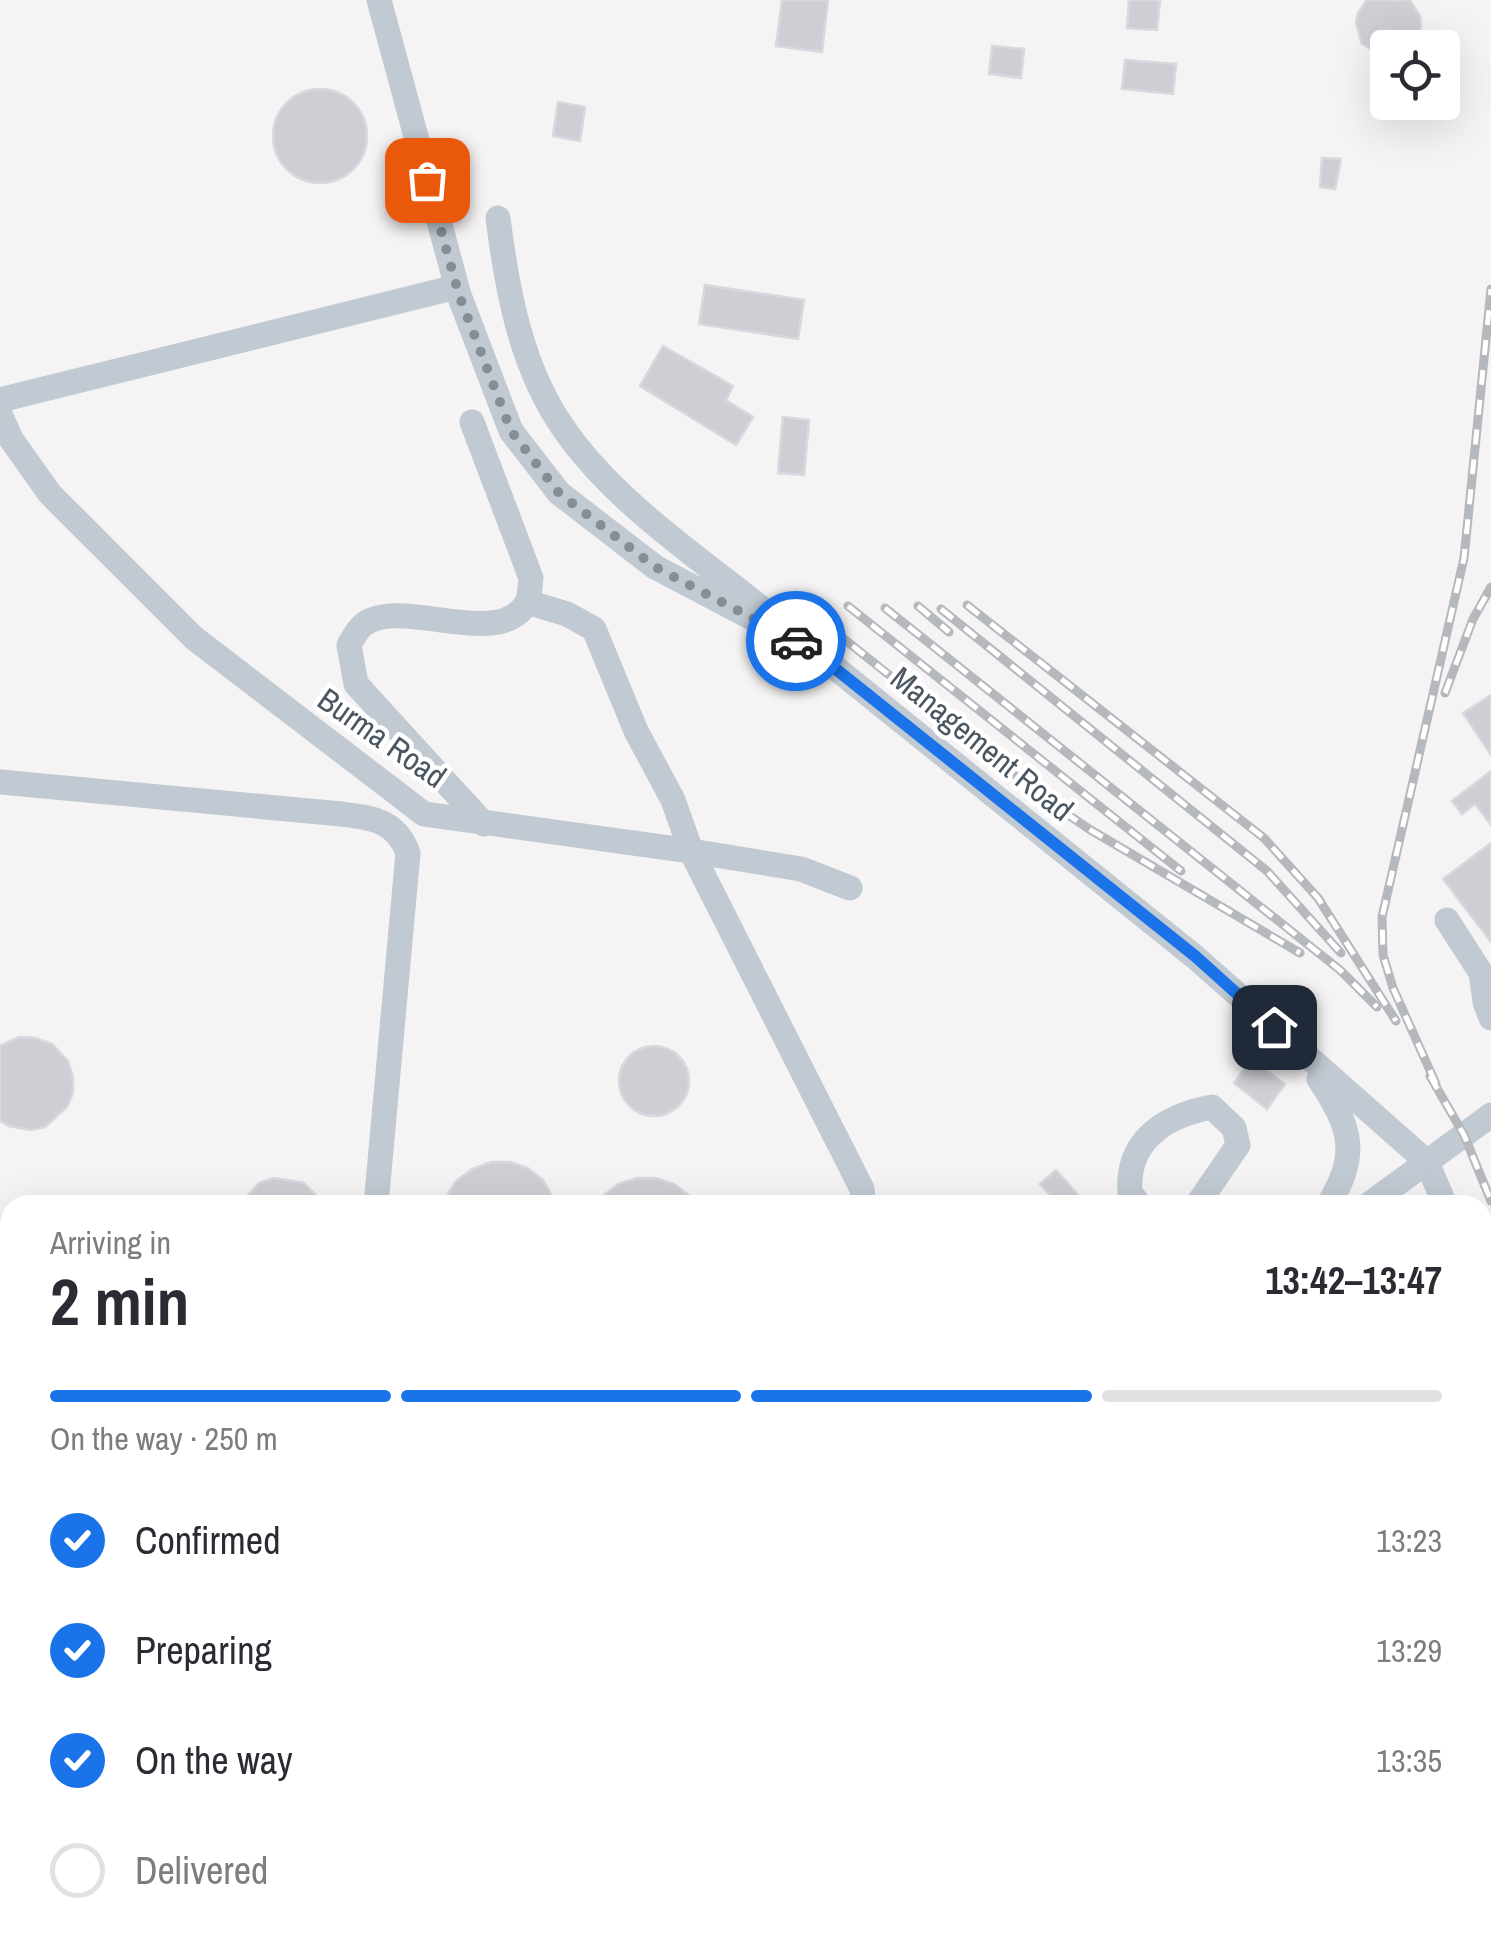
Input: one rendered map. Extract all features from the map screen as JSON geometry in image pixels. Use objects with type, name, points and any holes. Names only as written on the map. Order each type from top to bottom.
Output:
[{"type":"street","name":"Management Road","points":[[378,0],[456,287],[511,431],[559,493],[655,567],[812,650],[1195,956],[1296,1046]]},
{"type":"street","points":[[498,218],[506,281],[528,359],[562,426],[612,486],[812,650]]},
{"type":"street","points":[[0,400],[456,287]]},
{"type":"street","name":"Burma Road","points":[[0,414],[10,438],[50,494],[194,638],[424,814],[691,851],[800,870],[850,888]]},
{"type":"street","points":[[472,422],[531,578],[528,602],[508,620],[497,622],[386,616],[364,623],[349,645],[356,684],[484,824]]},
{"type":"street","points":[[0,461],[27,462]]},
{"type":"street","points":[[528,602],[567,614],[594,630],[636,730],[673,800],[691,851],[866,1195]]},
{"type":"street","points":[[0,782],[340,814],[374,818],[391,825],[408,853],[377,1195]]},
{"type":"street","points":[[1447,920],[1486,976],[1485,1002],[1491,1018]]},
{"type":"street","points":[[1296,1046],[1428,1162],[1441,1195]]},
{"type":"street","points":[[1296,1046],[1339,1108],[1350,1146],[1348,1164],[1334,1195]]},
{"type":"street","points":[[1132,1195],[1129,1177],[1133,1156],[1160,1124],[1193,1110],[1212,1107],[1234,1128],[1238,1144],[1204,1195]]},
{"type":"street","points":[[1382,1195],[1491,1115]]},
{"type":"building","points":[[782,0],[828,0],[822,52],[776,46]]},
{"type":"building","points":[[1129,0],[1160,0],[1157,30],[1127,28]]},
{"type":"building","points":[[1367,0],[1410,0],[1420,16],[1421,27],[1370,30],[1370,49],[1362,44],[1356,23]]},
{"type":"building","points":[[992,46],[1024,49],[1021,78],[989,74]]},
{"type":"building","points":[[1125,60],[1176,64],[1173,94],[1122,89]]},
{"type":"building","points":[[320,89],[338,93],[353,103],[363,118],[367,136],[363,154],[353,169],[338,179],[320,183],[302,179],[287,169],[277,154],[273,136],[277,118],[287,103],[302,93]]},
{"type":"building","points":[[558,102],[585,107],[580,141],[553,136]]},
{"type":"building","points":[[1322,158],[1341,159],[1335,189],[1320,187]]},
{"type":"building","points":[[705,285],[804,300],[798,339],[699,324]]},
{"type":"building","points":[[663,346],[733,386],[726,400],[753,417],[736,445],[640,386]]},
{"type":"building","points":[[783,417],[809,420],[804,475],[778,473]]},
{"type":"building","points":[[1491,695],[1491,755],[1463,713]]},
{"type":"building","points":[[1491,771],[1491,825],[1475,804],[1462,814],[1452,801]]},
{"type":"building","points":[[1491,843],[1491,942],[1443,879]]},
{"type":"building","points":[[19,1037],[52,1044],[68,1061],[73,1077],[73,1093],[67,1107],[45,1127],[30,1130],[0,1121],[0,1046]]},
{"type":"building","points":[[654,1046],[679,1056],[689,1081],[679,1106],[654,1116],[629,1106],[619,1081],[629,1056]]},
{"type":"building","points":[[1251,1059],[1285,1084],[1267,1109],[1234,1083]]},
{"type":"building","points":[[491,1162],[510,1162],[528,1168],[543,1180],[551,1195],[447,1195],[456,1181]]},
{"type":"building","points":[[1056,1170],[1078,1195],[1050,1195],[1040,1184]]},
{"type":"building","points":[[274,1178],[304,1183],[315,1195],[248,1195],[259,1183]]},
{"type":"building","points":[[656,1178],[689,1195],[604,1195],[618,1184]]},
{"type":"railway","points":[[1436,1084],[1393,988],[1383,955],[1382,917],[1464,558],[1491,289]]},
{"type":"railway","points":[[1445,693],[1473,619],[1491,587]]},
{"type":"railway","points":[[967,605],[1264,838],[1318,898],[1396,1021]]},
{"type":"railway","points":[[848,606],[1181,871]]},
{"type":"railway","points":[[918,606],[949,632]]},
{"type":"railway","points":[[885,608],[1340,970],[1377,1007]]},
{"type":"railway","points":[[941,609],[1267,871],[1341,953]]},
{"type":"railway","points":[[829,627],[1042,797],[1089,829],[1300,953]]},
{"type":"railway","points":[[1430,1076],[1464,1135],[1489,1195]]},
{"type":"way so far","points":[[427,180],[459,295],[511,431],[559,493],[655,567],[796,641]]},
{"type":"route","points":[[796,641],[1195,956],[1274,1027]]}]
